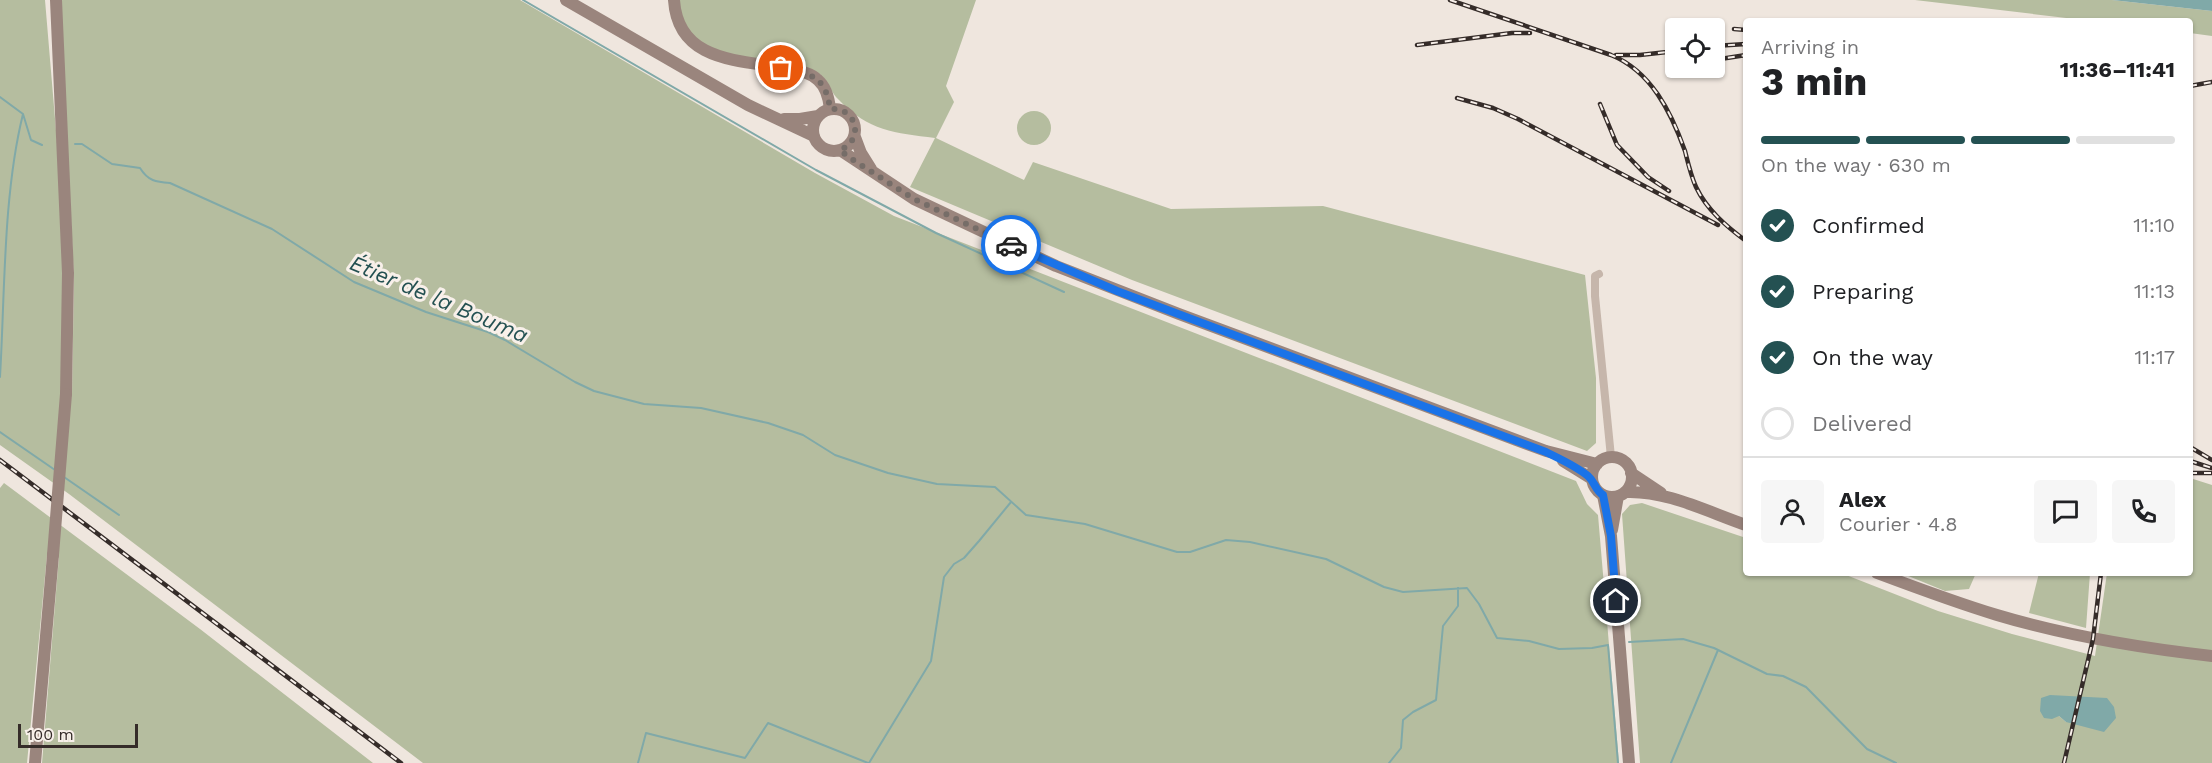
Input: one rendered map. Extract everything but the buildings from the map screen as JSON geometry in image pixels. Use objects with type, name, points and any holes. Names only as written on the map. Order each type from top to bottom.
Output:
[{"type":"main road","points":[[48,0],[59,98]]},
{"type":"main road","points":[[34,763],[66,394],[68,273],[56,0]]},
{"type":"main road","points":[[566,0],[717,88],[814,136],[824,148],[830,151],[848,146],[855,137]]},
{"type":"main road","points":[[674,0],[676,16],[682,29],[699,48],[715,56],[809,74],[823,85],[830,109]]},
{"type":"main road","points":[[780,118],[800,119],[818,116],[830,109],[842,110],[851,116],[861,153],[872,170]]},
{"type":"main road","points":[[814,136],[813,127],[818,116]]},
{"type":"main road","points":[[840,150],[914,199],[1056,266],[1546,452],[1571,465],[1592,480]]},
{"type":"main road","points":[[1546,452],[1597,464]]},
{"type":"main road","points":[[1629,763],[1611,536],[1603,495],[1597,490],[1592,480],[1592,471],[1597,464],[1611,457],[1624,461],[1631,473],[1667,497]]},
{"type":"main road","points":[[1611,536],[1622,494],[1630,483],[1631,473]]},
{"type":"main road","points":[[1603,495],[1635,491],[1667,497],[1743,524]]},
{"type":"main road","points":[[1885,576],[1975,608],[2049,629],[2104,641],[2212,657]]},
{"type":"street","points":[[1599,274],[1595,276],[1595,296],[1611,457]]},
{"type":"green space","points":[[0,0],[45,0],[60,178],[72,394],[74,279],[60,0],[520,0],[815,173],[894,216],[1576,481],[1587,504],[1598,515],[1619,763],[423,763],[69,494],[0,445]]},
{"type":"green space","points":[[679,0],[976,0],[946,86],[954,102],[936,138],[1024,180],[1033,162],[1171,209],[1323,206],[1585,275],[1596,378],[1596,443],[1587,451],[1132,280],[910,187],[935,138],[883,129],[861,118],[836,97],[820,74],[752,62],[704,44],[691,35],[685,27]]},
{"type":"green space","points":[[1915,0],[2112,0],[2212,11],[2212,36],[2193,33],[2193,18],[2067,18]]},
{"type":"green space","points":[[1034,111],[1046,116],[1051,128],[1046,140],[1034,145],[1022,140],[1017,128],[1022,116]]},
{"type":"green space","points":[[2193,479],[2212,485],[2212,763],[1640,763],[1622,514],[1630,505],[1642,503],[1743,537],[1743,576],[1849,576],[1938,611],[2095,656],[2107,576],[2193,576]],"holes":[[[2084,698],[2107,698],[2066,722],[2059,716]]]},
{"type":"green space","points":[[4,483],[200,629],[373,763],[42,763],[59,556],[47,555],[27,763],[0,763],[0,488]]},
{"type":"green space","points":[[1908,576],[1975,576],[1969,589],[1945,591]]},
{"type":"green space","points":[[2038,576],[2090,576],[2086,628],[2029,613]]},
{"type":"water","points":[[2112,0],[2212,0],[2212,11]]},
{"type":"water","points":[[2050,695],[2107,698],[2114,707],[2116,718],[2104,732],[2066,722],[2059,716],[2052,719],[2044,718],[2040,711],[2041,698]]},
{"type":"waterway","points":[[523,0],[816,170],[936,233],[1064,292]]},
{"type":"waterway","points":[[0,97],[23,114],[31,140],[42,145]]},
{"type":"waterway","points":[[0,377],[8,210],[16,145],[23,114]]},
{"type":"waterway","name":"Étier de la Bouma","points":[[75,144],[82,144],[112,164],[140,168],[146,176],[153,180],[170,183],[272,229],[354,282],[426,312],[488,332],[594,391],[644,404],[701,408],[768,423],[803,435],[835,455],[888,473],[937,484],[995,487],[1026,515],[1085,524],[1177,552],[1190,552],[1226,540],[1250,542],[1326,559],[1384,587],[1403,592],[1467,588],[1479,604],[1497,638],[1529,641],[1559,649],[1608,645],[1618,763]]},
{"type":"waterway","points":[[0,432],[55,470]]},
{"type":"waterway","points":[[64,477],[119,515]]},
{"type":"waterway","points":[[869,763],[931,661],[944,577],[954,564],[964,558],[1011,502]]},
{"type":"waterway","points":[[1389,763],[1401,748],[1403,720],[1436,700],[1443,626],[1458,606],[1458,588]]},
{"type":"waterway","name":"Étier de la Bouma","points":[[1629,642],[1683,639],[1714,648],[1767,674],[1783,676],[1806,687],[1867,749],[1896,763]]},
{"type":"waterway","points":[[1671,763],[1718,650]]},
{"type":"waterway","points":[[638,763],[646,733],[745,758],[768,723],[868,763]]},
{"type":"railway","points":[[1450,0],[1611,55],[1637,71],[1658,94],[1666,108],[1685,151],[1694,183],[1700,195],[1718,217],[1743,239]]},
{"type":"railway","points":[[1734,29],[1743,30]]},
{"type":"railway","points":[[1417,45],[1512,33],[1530,33]]},
{"type":"railway","points":[[1725,45],[1743,44]]},
{"type":"railway","points":[[1616,55],[1665,52]]},
{"type":"railway","points":[[1725,58],[1743,55]]},
{"type":"railway","points":[[2193,85],[2212,82]]},
{"type":"railway","points":[[1457,98],[1493,108],[1518,119],[1718,225]]},
{"type":"railway","points":[[1600,104],[1617,145],[1648,177],[1669,191]]},
{"type":"railway","points":[[2193,449],[2212,460]]},
{"type":"railway","points":[[0,460],[401,763]]},
{"type":"railway","points":[[2193,462],[2212,468]]},
{"type":"railway","points":[[2193,473],[2212,473]]},
{"type":"railway","points":[[2064,763],[2093,639],[2101,576]]},
{"type":"way so far","points":[[781,68],[804,72],[820,81],[829,99],[830,109],[842,110],[851,116],[856,131],[855,137],[848,146],[840,150],[847,156],[914,199],[1011,245]]},
{"type":"route","points":[[1011,245],[1117,291],[1546,452],[1571,465],[1588,476],[1603,495],[1611,536],[1616,601]]}]
